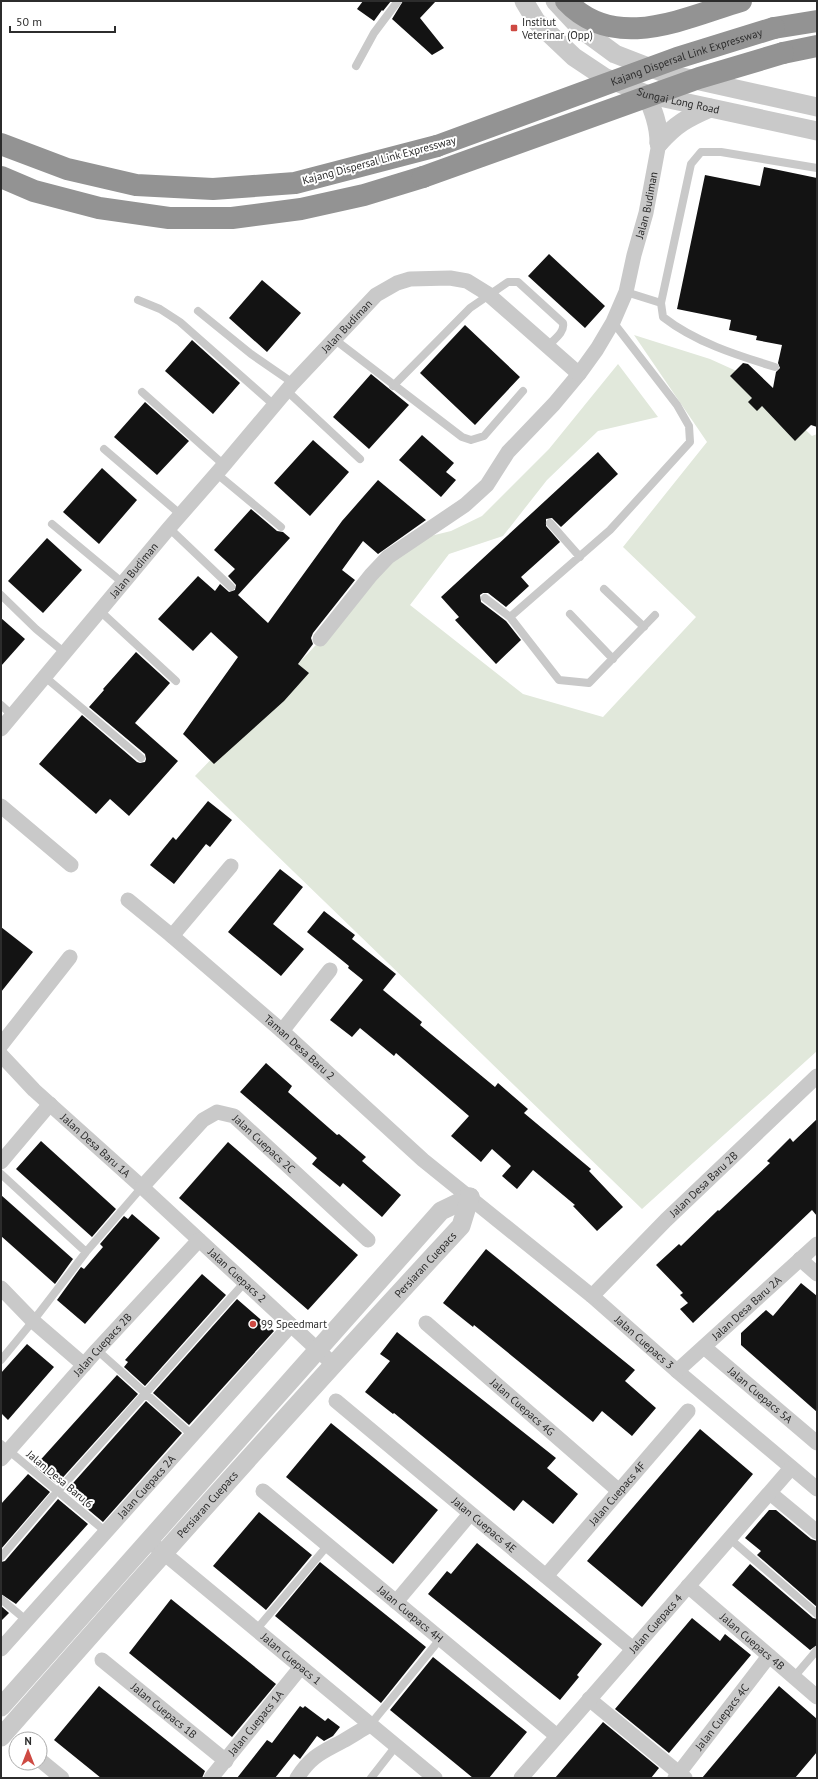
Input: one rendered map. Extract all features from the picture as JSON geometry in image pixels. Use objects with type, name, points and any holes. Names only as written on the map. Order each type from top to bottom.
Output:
[{"type":"highway","points":[[566,1],[574,10],[599,24],[623,30],[654,28],[741,1]]},
{"type":"highway","name":"Kajang Dispersal Link Expressway","points":[[1,144],[67,169],[136,185],[213,190],[295,183],[437,146],[676,58],[774,28],[817,21]]},
{"type":"highway","points":[[1,177],[34,191],[99,208],[169,218],[232,218],[301,209],[364,195],[423,177],[699,78],[783,53],[817,46]]},
{"type":"street","name":"Sungai Long Road","points":[[524,1],[536,21],[574,57],[604,77],[646,94],[817,131]]},
{"type":"street","name":"Sungai Long Road","points":[[555,1],[581,29],[615,54],[664,73],[817,107]]},
{"type":"street","points":[[646,94],[659,132],[659,143]]},
{"type":"street","points":[[659,143],[670,131],[685,119],[710,108]]},
{"type":"street","name":"Jalan Budiman","points":[[1,729],[180,514],[274,405],[376,295],[397,283],[410,279],[450,278],[467,281],[488,294],[579,374],[597,349],[613,322],[626,292],[634,255],[646,213],[659,143]]},
{"type":"street","points":[[320,639],[371,575],[388,557],[465,505],[487,485],[508,452],[540,419],[579,374]]},
{"type":"street","points":[[1,806],[71,865]]},
{"type":"street","points":[[172,936],[231,866]]},
{"type":"street","name":"Taman Desa Baru 2","points":[[128,900],[282,1031],[423,1160],[470,1197]]},
{"type":"street","points":[[1,1045],[70,957]]},
{"type":"street","points":[[282,1031],[330,970]]},
{"type":"street","name":"Jalan Desa Baru 1A","points":[[1,1055],[34,1090],[142,1187]]},
{"type":"street","name":"Jalan Desa Baru 2B","points":[[592,1296],[666,1220],[817,1076]]},
{"type":"street","points":[[1,1162],[50,1104]]},
{"type":"street","name":"Jalan Cuepacs 2C","points":[[142,1187],[203,1120],[217,1112],[234,1116],[368,1240]]},
{"type":"street","name":"Jalan Cuepacs 2","points":[[142,1187],[333,1364]]},
{"type":"street","name":"Jalan Cuepacs 3","points":[[470,1197],[592,1296],[677,1371],[817,1489]]},
{"type":"street","name":"Persiaran Cuepacs","points":[[1,1707],[441,1211],[470,1197]]},
{"type":"street","name":"Persiaran Cuepacs","points":[[1,1737],[163,1553],[333,1364],[461,1226],[470,1197]]},
{"type":"street","name":"Jalan Cuepacs 2B","points":[[4,1451],[199,1240]]},
{"type":"street","name":"Jalan Desa Baru 2A","points":[[677,1371],[817,1244]]},
{"type":"street","points":[[800,1259],[817,1274]]},
{"type":"street","points":[[1,1288],[33,1321],[84,1365]]},
{"type":"street","name":"Jalan Cuepacs 4G","points":[[426,1323],[619,1491]]},
{"type":"street","name":"Jalan Cuepacs 2A","points":[[1,1649],[291,1324]]},
{"type":"street","name":"Jalan Cuepacs 5A","points":[[704,1347],[817,1443]]},
{"type":"street","name":"Jalan Cuepacs 4E","points":[[336,1401],[633,1649]]},
{"type":"street","name":"Jalan Cuepacs 4F","points":[[546,1576],[688,1411]]},
{"type":"street","name":"Jalan Cuepacs 4","points":[[521,1778],[791,1468]]},
{"type":"street","name":"Jalan Cuepacs 4H","points":[[264,1491],[557,1736]]},
{"type":"street","points":[[770,1492],[817,1532]]},
{"type":"street","points":[[396,1602],[470,1514]]},
{"type":"street","name":"Jalan Cuepacs 1","points":[[148,1540],[435,1778]]},
{"type":"street","name":"Jalan Cuepacs 4B","points":[[688,1586],[817,1696]]},
{"type":"street","name":"Jalan Cuepacs 4C","points":[[680,1776],[769,1656]]},
{"type":"street","name":"Jalan Cuepacs 1B","points":[[102,1660],[226,1761]]},
{"type":"street","name":"Jalan Cuepacs 1A","points":[[211,1778],[301,1667]]},
{"type":"street","points":[[589,1699],[680,1776]]},
{"type":"street","points":[[296,1778],[318,1754],[342,1742],[370,1725]]},
{"type":"street","points":[[48,1767],[62,1778]]},
{"type":"lane","points":[[356,66],[374,33],[398,1]]},
{"type":"lane","points":[[775,367],[727,353],[672,324],[662,317],[661,303],[691,164],[701,152],[720,152],[817,168]]},
{"type":"lane","points":[[393,386],[470,308],[488,294],[508,282],[518,282],[563,322],[564,327],[562,331],[547,347]]},
{"type":"lane","points":[[626,292],[661,303]]},
{"type":"lane","points":[[138,300],[160,309],[180,322],[274,405]]},
{"type":"lane","points":[[198,311],[290,387],[360,460]]},
{"type":"lane","points":[[510,617],[580,558],[610,530],[690,442],[689,426],[677,404],[613,322]]},
{"type":"lane","points":[[334,339],[393,386],[462,437],[472,440],[484,436],[523,391]]},
{"type":"lane","points":[[142,392],[281,527]]},
{"type":"lane","points":[[104,449],[180,514]]},
{"type":"lane","points":[[550,523],[580,558]]},
{"type":"lane","points":[[52,524],[123,583]]},
{"type":"lane","points":[[169,528],[231,587]]},
{"type":"lane","points":[[604,589],[644,628]]},
{"type":"lane","points":[[1,595],[36,629],[65,653]]},
{"type":"lane","points":[[485,598],[510,617],[559,680],[589,683],[655,615]]},
{"type":"lane","points":[[100,611],[176,681]]},
{"type":"lane","points":[[570,614],[613,659]]},
{"type":"lane","points":[[45,677],[141,758]]},
{"type":"lane","points":[[1,705],[12,715]]},
{"type":"lane","points":[[1,1174],[86,1252]]},
{"type":"lane","points":[[1,1360],[86,1252],[142,1187]]},
{"type":"lane","points":[[1,1556],[55,1493],[245,1282]]},
{"type":"lane","points":[[97,1350],[192,1435]]},
{"type":"lane","name":"Jalan Desa Baru 6","points":[[4,1451],[105,1532]]},
{"type":"lane","points":[[730,1539],[817,1614]]},
{"type":"lane","points":[[256,1630],[328,1545]]},
{"type":"lane","points":[[1,1599],[26,1620]]},
{"type":"lane","points":[[370,1725],[441,1638]]},
{"type":"lane","points":[[794,1677],[817,1650]]},
{"type":"lane","points":[[371,1778],[396,1746]]},
{"type":"shaded area","points":[[634,335],[710,359],[752,378],[812,436],[817,434],[817,1051],[642,1209],[195,776],[249,720],[298,664],[361,597],[406,542],[451,531],[482,516],[549,449],[618,364],[658,417],[598,431],[547,480],[503,536],[449,554],[410,605],[523,694],[603,717],[696,617],[623,547],[707,442]]},
{"type":"building","points":[[363,1],[391,1],[374,21],[357,9]]},
{"type":"building","points":[[403,1],[436,1],[420,18],[444,48],[432,55],[392,19]]},
{"type":"building","points":[[764,167],[817,178],[817,427],[811,425],[795,441],[762,406],[757,411],[748,402],[752,398],[730,376],[743,363],[748,364],[773,388],[776,372],[780,368],[778,363],[782,345],[756,340],[757,336],[729,330],[731,320],[677,309],[705,175],[760,186]]},
{"type":"building","points":[[549,254],[605,306],[585,328],[528,276]]},
{"type":"building","points":[[262,280],[301,313],[267,352],[229,318]]},
{"type":"building","points":[[465,325],[520,377],[475,425],[420,373]]},
{"type":"building","points":[[192,340],[240,383],[213,414],[165,371]]},
{"type":"building","points":[[371,374],[409,405],[369,449],[333,417]]},
{"type":"building","points":[[145,402],[189,441],[157,475],[114,437]]},
{"type":"building","points":[[422,435],[454,463],[446,472],[456,480],[441,497],[399,460]]},
{"type":"building","points":[[313,440],[349,472],[310,516],[274,483]]},
{"type":"building","points":[[598,452],[618,474],[561,527],[552,518],[546,519],[546,526],[560,542],[521,577],[529,586],[506,607],[488,593],[483,593],[480,595],[481,602],[506,621],[521,640],[496,664],[455,620],[459,617],[441,597]]},
{"type":"building","points":[[102,468],[137,500],[99,544],[63,512]]},
{"type":"building","points":[[378,480],[426,520],[378,554],[363,541],[342,570],[355,580],[313,633],[311,638],[313,644],[298,664],[309,673],[284,701],[214,764],[183,734],[238,657],[211,632],[193,651],[158,619],[198,576],[215,591],[220,584],[229,592],[235,590],[236,585],[228,576],[235,569],[214,550],[251,509],[277,531],[283,532],[290,538],[238,595],[268,623],[342,521]]},
{"type":"building","points":[[47,538],[82,570],[43,613],[8,581]]},
{"type":"building","points":[[1,618],[25,639],[1,666]]},
{"type":"building","points":[[136,652],[170,683],[135,723],[178,761],[129,816],[110,799],[96,814],[39,764],[82,715],[137,762],[145,762],[145,754],[89,707]]},
{"type":"building","points":[[208,801],[232,820],[210,847],[206,844],[174,884],[150,865],[173,837],[176,840]]},
{"type":"building","points":[[280,869],[303,887],[273,924],[304,949],[281,976],[228,932]]},
{"type":"building","points":[[324,911],[355,935],[352,939],[396,974],[383,990],[422,1022],[420,1025],[495,1087],[498,1083],[528,1109],[524,1113],[591,1169],[589,1171],[623,1207],[597,1231],[573,1206],[575,1205],[533,1170],[517,1189],[502,1176],[511,1166],[492,1149],[481,1162],[451,1136],[469,1116],[396,1053],[394,1056],[360,1028],[352,1037],[330,1020],[363,980],[348,968],[349,966],[307,932]]},
{"type":"building","points":[[1,927],[33,952],[1,992]]},
{"type":"building","points":[[266,1063],[292,1086],[288,1092],[337,1135],[339,1134],[366,1157],[362,1161],[401,1195],[382,1217],[343,1183],[340,1187],[312,1164],[317,1158],[240,1092]]},
{"type":"building","points":[[817,1119],[817,1216],[812,1210],[693,1323],[680,1309],[688,1303],[680,1295],[683,1293],[656,1265],[679,1244],[681,1246],[770,1163],[767,1161],[790,1138],[793,1142]]},
{"type":"building","points":[[41,1141],[116,1209],[92,1237],[16,1169]]},
{"type":"building","points":[[228,1142],[358,1255],[308,1310],[179,1198]]},
{"type":"building","points":[[1,1195],[73,1259],[55,1284],[1,1236]]},
{"type":"building","points":[[132,1214],[160,1238],[85,1324],[57,1300],[81,1267],[84,1269],[103,1247],[100,1244],[124,1216],[128,1219]]},
{"type":"building","points":[[486,1249],[635,1370],[625,1381],[656,1408],[632,1436],[602,1411],[593,1422],[474,1325],[473,1327],[443,1303]]},
{"type":"building","points":[[202,1274],[226,1295],[145,1386],[124,1367],[128,1362],[125,1360]]},
{"type":"building","points":[[801,1283],[817,1296],[817,1412],[741,1345],[741,1333],[766,1310],[773,1316]]},
{"type":"building","points":[[237,1299],[274,1331],[189,1425],[153,1393]]},
{"type":"building","points":[[397,1332],[556,1458],[547,1468],[578,1494],[553,1524],[523,1500],[514,1511],[394,1413],[393,1414],[365,1392],[390,1361],[380,1354]]},
{"type":"building","points":[[27,1344],[54,1367],[8,1420],[1,1413],[1,1373]]},
{"type":"building","points":[[117,1375],[138,1394],[57,1484],[35,1466]]},
{"type":"building","points":[[146,1401],[182,1433],[103,1522],[66,1491]]},
{"type":"building","points":[[331,1423],[438,1510],[393,1564],[286,1477]]},
{"type":"building","points":[[700,1429],[753,1474],[642,1607],[587,1561]]},
{"type":"building","points":[[28,1474],[50,1492],[1,1549],[1,1504]]},
{"type":"building","points":[[58,1499],[88,1524],[16,1604],[1,1594],[1,1562],[5,1561]]},
{"type":"building","points":[[769,1510],[776,1510],[811,1539],[817,1541],[817,1607],[757,1555],[761,1551],[745,1538]]},
{"type":"building","points":[[259,1512],[312,1555],[266,1610],[213,1566]]},
{"type":"building","points":[[477,1543],[602,1644],[577,1675],[579,1677],[560,1700],[428,1594],[447,1571],[451,1574]]},
{"type":"building","points":[[320,1562],[426,1647],[381,1703],[275,1616]]},
{"type":"building","points":[[750,1564],[813,1618],[817,1619],[817,1645],[810,1650],[732,1585]]},
{"type":"building","points":[[171,1599],[276,1684],[232,1737],[129,1653]]},
{"type":"building","points":[[1,1606],[9,1613],[1,1621]]},
{"type":"building","points":[[692,1618],[720,1641],[725,1634],[751,1655],[669,1753],[615,1709]]},
{"type":"building","points":[[433,1657],[527,1732],[489,1778],[473,1778],[390,1710]]},
{"type":"building","points":[[99,1686],[205,1771],[202,1778],[101,1778],[54,1740]]},
{"type":"building","points":[[779,1686],[817,1719],[817,1752],[795,1778],[702,1778]]},
{"type":"building","points":[[300,1706],[303,1708],[305,1706],[325,1721],[328,1718],[340,1727],[333,1736],[324,1741],[317,1736],[300,1759],[294,1754],[275,1778],[237,1778],[267,1740],[272,1743]]},
{"type":"building","points":[[603,1722],[659,1768],[651,1778],[555,1778]]},
{"type":"place","name":"Institut Veterinar (Opp)","points":[[514,28]]},
{"type":"place","name":"99 Speedmart","points":[[253,1324]]}]
